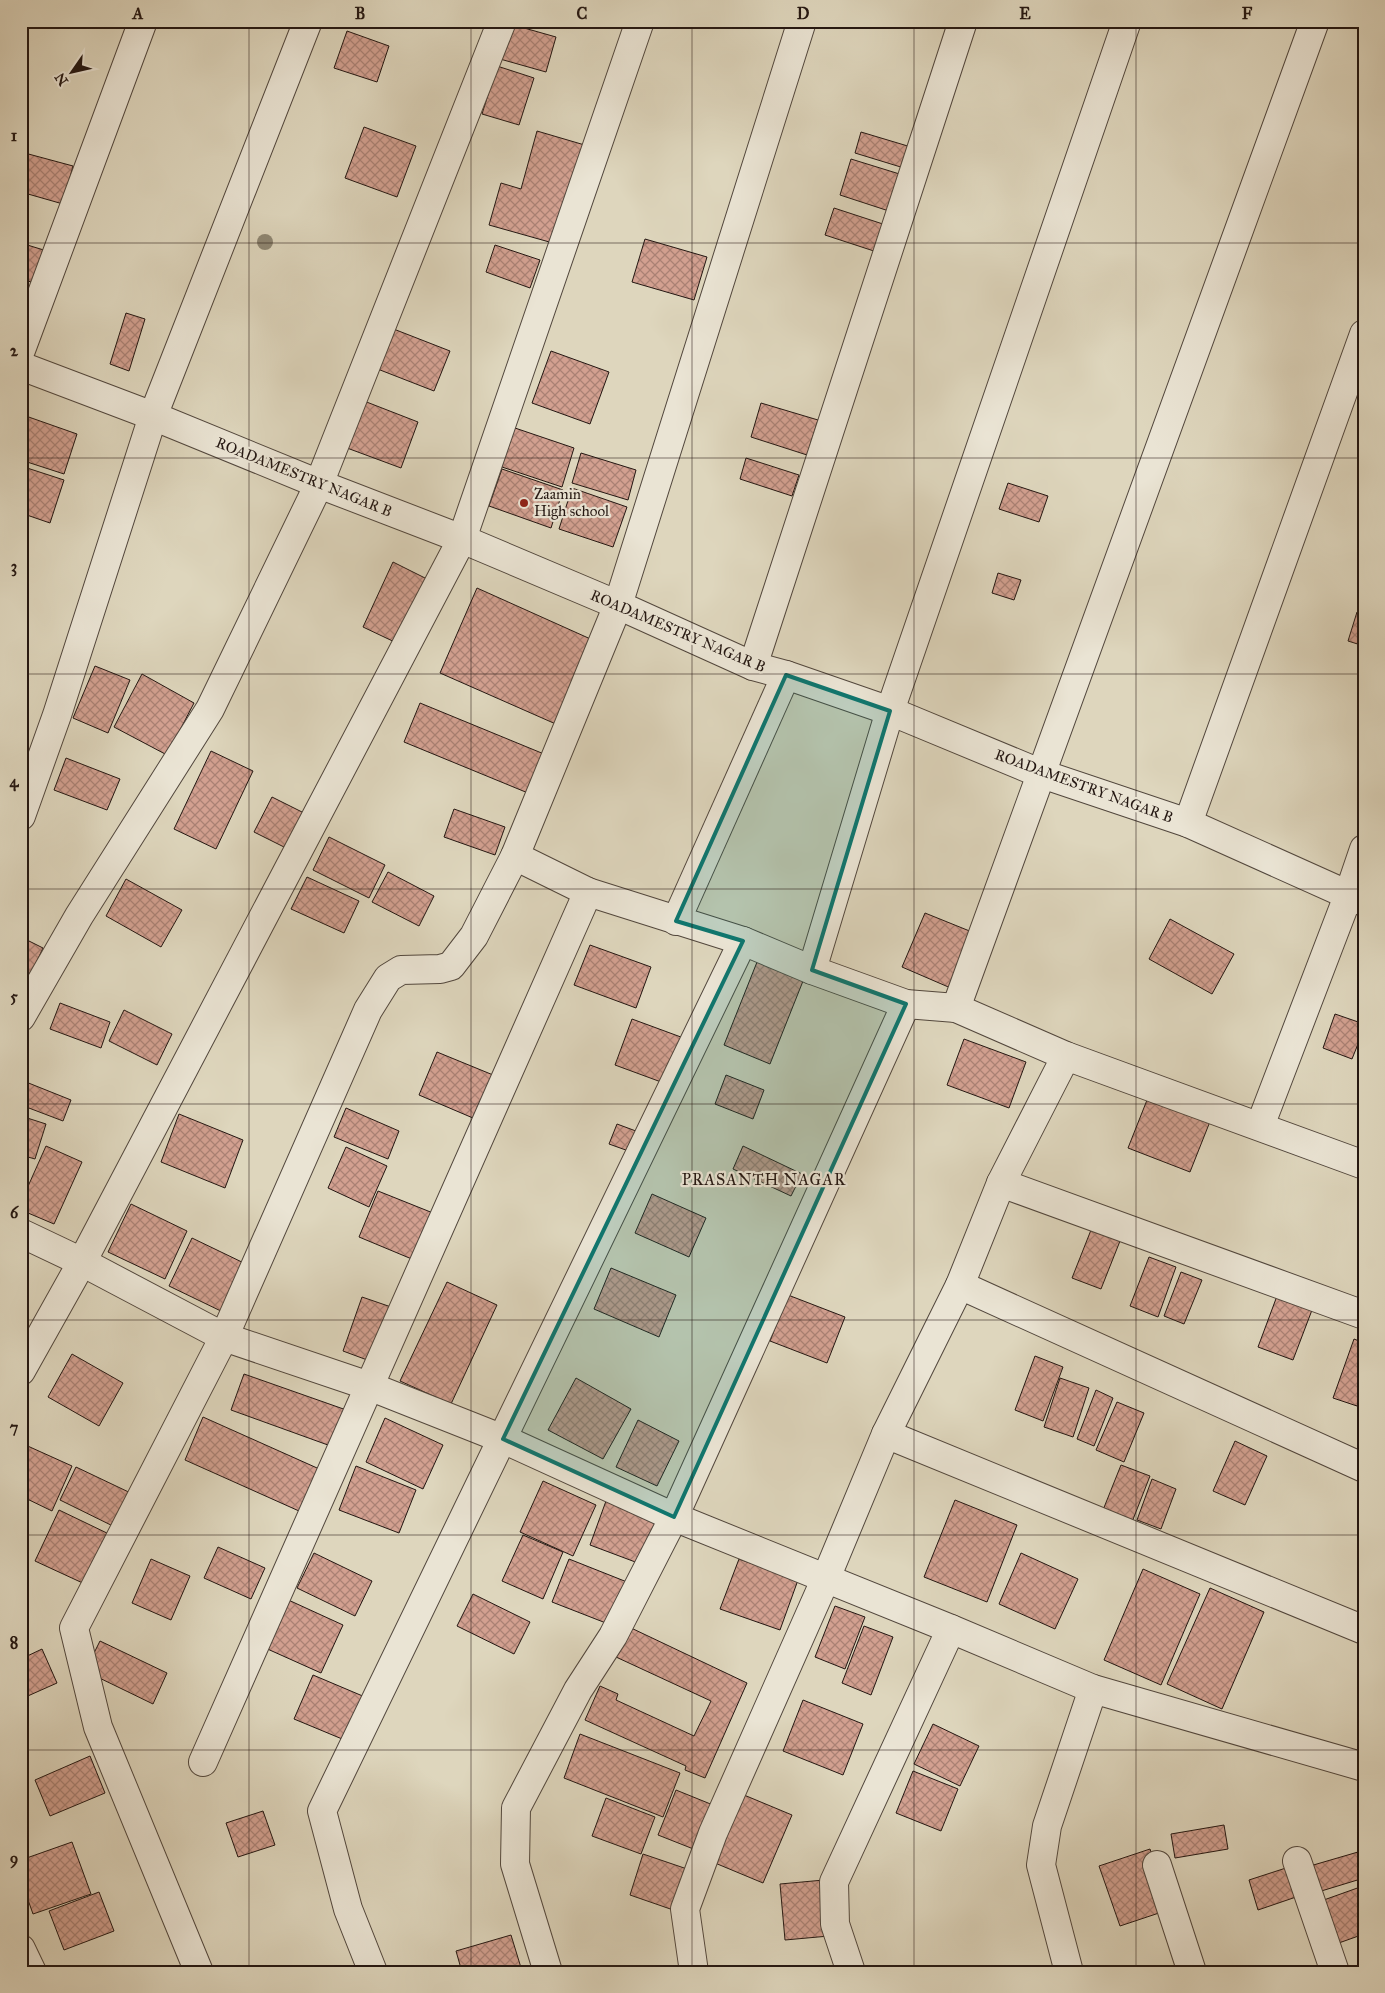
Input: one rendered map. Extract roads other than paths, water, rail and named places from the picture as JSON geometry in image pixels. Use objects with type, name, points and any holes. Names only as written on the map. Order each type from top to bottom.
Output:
[{"type":"street","points":[[21,350],[143,21]]},
{"type":"street","points":[[21,816],[57,715],[153,416],[308,21]]},
{"type":"street","points":[[21,1017],[79,916],[210,709],[319,484],[502,21]]},
{"type":"street","points":[[21,1371],[82,1262],[462,539],[640,21]]},
{"type":"street","points":[[199,1972],[98,1727],[74,1628],[224,1337],[368,1010],[388,978],[401,970],[440,969],[451,966],[474,936],[515,856],[618,605],[802,21]]},
{"type":"street","points":[[753,666],[963,21]]},
{"type":"street","points":[[812,970],[890,711],[1127,21]]},
{"type":"street","points":[[956,1008],[1314,21]]},
{"type":"street","points":[[1188,822],[1364,334]]},
{"type":"street","name":"ROADAMESTRY NAGAR B","points":[[21,366],[153,416],[319,484],[462,539],[618,605],[753,666],[786,674],[890,711],[1042,774],[1188,822],[1356,899]]},
{"type":"street","points":[[676,921],[786,674]]},
{"type":"street","points":[[1260,1126],[1356,899],[1364,849]]},
{"type":"street","points":[[515,856],[588,892],[743,941],[812,970],[906,1004],[956,1008],[1066,1056],[1364,1165]]},
{"type":"street","points":[[203,1762],[588,892]]},
{"type":"street","points":[[374,1972],[348,1909],[322,1811],[743,941]]},
{"type":"street","points":[[548,1972],[515,1864],[516,1808],[578,1690],[613,1636],[674,1517],[906,1004]]},
{"type":"street","points":[[694,1972],[685,1909],[713,1833],[826,1578],[886,1434],[960,1285],[1001,1184],[1066,1056]]},
{"type":"street","points":[[1001,1184],[1364,1315]]},
{"type":"street","points":[[21,1233],[82,1262],[224,1337],[369,1386],[503,1439],[674,1517],[951,1629],[1093,1689],[1364,1767]]},
{"type":"street","points":[[960,1285],[1364,1468]]},
{"type":"street","points":[[886,1434],[1364,1630]]},
{"type":"street","points":[[851,1972],[835,1924],[834,1882],[951,1629]]},
{"type":"street","points":[[1069,1972],[1041,1865],[1047,1826],[1093,1689]]},
{"type":"street","points":[[1297,1861],[1335,1972]]},
{"type":"street","points":[[1157,1865],[1192,1972]]},
{"type":"place","name":"Zaamin High school","points":[[524,503]]},
{"type":"district","name":"PRASANTH NAGAR","points":[[764,1179]]}]
